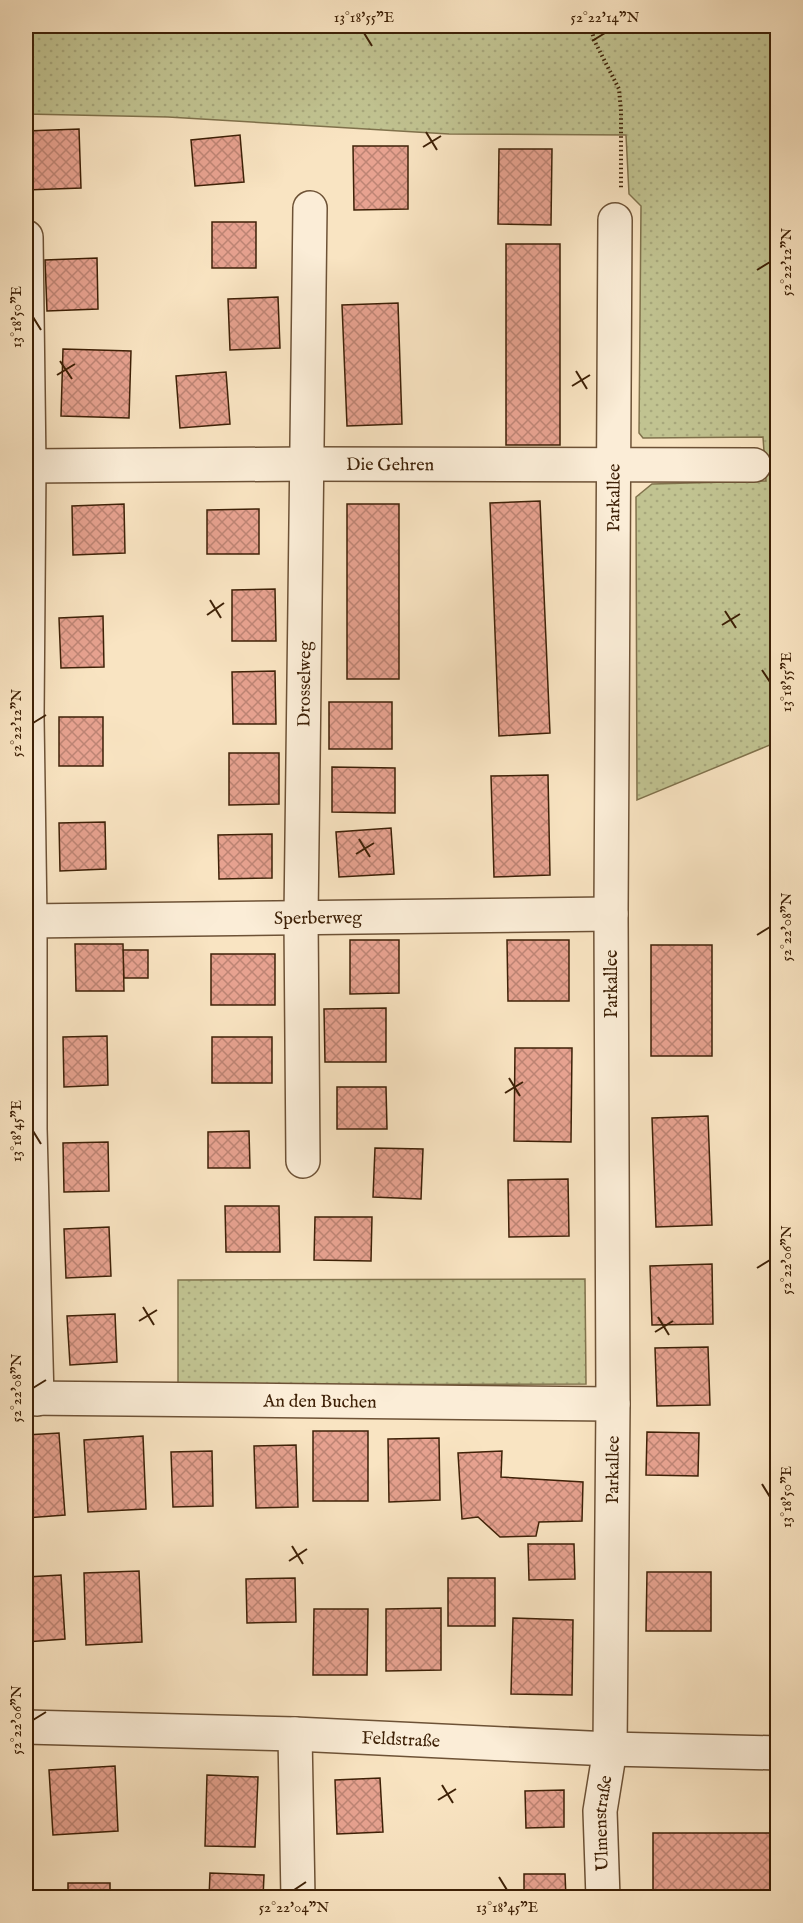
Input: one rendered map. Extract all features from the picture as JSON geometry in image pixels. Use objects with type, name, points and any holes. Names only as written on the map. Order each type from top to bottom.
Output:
[{"type":"street","name":"Drosselweg","points":[[303,1161],[302,918],[309,208]]},
{"type":"street","name":"Parkallee","points":[[610,1749],[613,1404],[611,914],[615,220]]},
{"type":"street","points":[[26,237],[26,717],[31,1398]]},
{"type":"street","name":"Die Gehren","points":[[27,466],[754,465]]},
{"type":"street","name":"Sperberweg","points":[[28,920],[611,914]]},
{"type":"street","name":"An den Buchen","points":[[31,1398],[613,1404]]},
{"type":"street","name":"Feldstraße","points":[[26,1727],[295,1734],[610,1749],[777,1753]]},
{"type":"street","points":[[295,1734],[298,1898]]},
{"type":"street","name":"Ulmenstraße","points":[[603,1898],[600,1812],[610,1749]]},
{"type":"path","points":[[590,26],[595,42],[619,89],[621,188],[615,220]]},
{"type":"green space","points":[[26,26],[777,26],[777,742],[637,800],[636,497],[652,484],[766,481],[763,437],[643,438],[639,433],[641,206],[629,194],[626,135],[449,134],[168,117],[26,114]]},
{"type":"green space","points":[[585,1279],[586,1384],[178,1385],[178,1280]]},
{"type":"building","points":[[79,129],[81,188],[26,190],[26,131]]},
{"type":"building","points":[[240,135],[244,182],[195,186],[191,140]]},
{"type":"building","points":[[353,146],[408,146],[408,209],[354,210]]},
{"type":"building","points":[[499,149],[552,149],[551,225],[498,224]]},
{"type":"building","points":[[212,222],[256,222],[256,268],[212,268]]},
{"type":"building","points":[[506,244],[560,244],[560,445],[506,445]]},
{"type":"building","points":[[97,258],[98,309],[47,311],[45,260]]},
{"type":"building","points":[[278,297],[280,348],[230,350],[228,299]]},
{"type":"building","points":[[398,303],[402,424],[347,426],[342,305]]},
{"type":"building","points":[[63,349],[131,351],[129,418],[61,416]]},
{"type":"building","points":[[226,372],[230,424],[180,428],[176,376]]},
{"type":"building","points":[[540,501],[550,733],[499,736],[490,503]]},
{"type":"building","points":[[124,504],[125,553],[73,555],[72,506]]},
{"type":"building","points":[[347,504],[399,504],[399,679],[347,679]]},
{"type":"building","points":[[259,509],[259,554],[207,554],[207,510]]},
{"type":"building","points":[[275,589],[276,641],[232,641],[232,590]]},
{"type":"building","points":[[103,616],[104,667],[61,668],[59,618]]},
{"type":"building","points":[[275,671],[276,724],[233,724],[232,672]]},
{"type":"building","points":[[329,702],[392,702],[392,749],[329,749]]},
{"type":"building","points":[[59,717],[103,717],[103,766],[59,766]]},
{"type":"building","points":[[229,753],[279,753],[279,804],[229,805]]},
{"type":"building","points":[[332,767],[395,768],[395,813],[332,812]]},
{"type":"building","points":[[548,775],[550,875],[494,877],[491,776]]},
{"type":"building","points":[[105,822],[106,869],[60,871],[59,823]]},
{"type":"building","points":[[391,828],[394,874],[339,877],[336,832]]},
{"type":"building","points":[[272,834],[272,878],[219,879],[218,835]]},
{"type":"building","points":[[350,940],[399,940],[399,993],[350,994]]},
{"type":"building","points":[[507,940],[569,940],[569,1001],[508,1001]]},
{"type":"building","points":[[75,944],[123,944],[124,991],[76,991]]},
{"type":"building","points":[[651,945],[712,945],[712,1056],[651,1056]]},
{"type":"building","points":[[123,950],[148,950],[148,978],[124,978]]},
{"type":"building","points":[[211,954],[275,954],[275,1005],[211,1005]]},
{"type":"building","points":[[386,1008],[386,1062],[325,1062],[324,1009]]},
{"type":"building","points":[[107,1036],[108,1085],[64,1087],[63,1037]]},
{"type":"building","points":[[212,1037],[272,1037],[272,1083],[212,1083]]},
{"type":"building","points":[[515,1048],[572,1048],[571,1142],[514,1141]]},
{"type":"building","points":[[337,1087],[386,1087],[387,1129],[337,1129]]},
{"type":"building","points":[[708,1116],[712,1225],[656,1227],[652,1118]]},
{"type":"building","points":[[249,1131],[250,1168],[208,1168],[208,1132]]},
{"type":"building","points":[[108,1142],[109,1191],[64,1192],[63,1143]]},
{"type":"building","points":[[375,1148],[423,1149],[421,1199],[373,1197]]},
{"type":"building","points":[[568,1179],[569,1236],[509,1237],[508,1180]]},
{"type":"building","points":[[225,1206],[279,1206],[280,1252],[226,1252]]},
{"type":"building","points":[[315,1217],[372,1217],[371,1261],[314,1260]]},
{"type":"building","points":[[109,1227],[111,1276],[66,1278],[64,1229]]},
{"type":"building","points":[[712,1264],[713,1324],[652,1325],[650,1266]]},
{"type":"building","points":[[115,1314],[117,1362],[70,1365],[67,1316]]},
{"type":"building","points":[[708,1347],[710,1405],[657,1406],[655,1348]]},
{"type":"building","points":[[313,1431],[368,1431],[368,1501],[313,1501]]},
{"type":"building","points":[[647,1432],[699,1433],[698,1476],[646,1475]]},
{"type":"building","points":[[59,1433],[65,1515],[26,1518],[26,1435]]},
{"type":"building","points":[[143,1436],[146,1509],[88,1512],[84,1440]]},
{"type":"building","points":[[439,1438],[440,1500],[389,1502],[388,1439]]},
{"type":"building","points":[[296,1445],[298,1507],[256,1508],[254,1446]]},
{"type":"building","points":[[212,1451],[213,1506],[173,1507],[171,1452]]},
{"type":"building","points":[[502,1451],[501,1477],[583,1482],[582,1521],[539,1522],[536,1536],[500,1537],[478,1517],[462,1519],[458,1453]]},
{"type":"building","points":[[528,1544],[574,1544],[575,1579],[529,1580]]},
{"type":"building","points":[[139,1571],[142,1642],[86,1645],[84,1573]]},
{"type":"building","points":[[647,1572],[711,1572],[711,1631],[646,1631]]},
{"type":"building","points":[[61,1575],[65,1639],[26,1642],[26,1577]]},
{"type":"building","points":[[295,1578],[296,1622],[247,1623],[246,1579]]},
{"type":"building","points":[[448,1578],[495,1578],[495,1626],[448,1626]]},
{"type":"building","points":[[441,1608],[441,1670],[386,1671],[386,1609]]},
{"type":"building","points":[[314,1609],[368,1609],[367,1675],[313,1675]]},
{"type":"building","points":[[513,1618],[573,1620],[572,1695],[511,1694]]},
{"type":"building","points":[[115,1766],[118,1831],[53,1835],[49,1770]]},
{"type":"building","points":[[207,1775],[258,1777],[255,1847],[205,1846]]},
{"type":"building","points":[[380,1778],[383,1832],[337,1834],[335,1780]]},
{"type":"building","points":[[564,1790],[564,1827],[526,1828],[525,1791]]},
{"type":"building","points":[[653,1833],[773,1833],[774,1898],[653,1898]]},
{"type":"building","points":[[210,1873],[264,1875],[263,1898],[209,1898]]},
{"type":"building","points":[[524,1874],[565,1874],[566,1898],[524,1898]]},
{"type":"building","points":[[68,1883],[110,1883],[110,1898],[68,1898]]},
{"type":"building","points":[[336,1890],[396,1890],[396,1898],[336,1898]]}]
